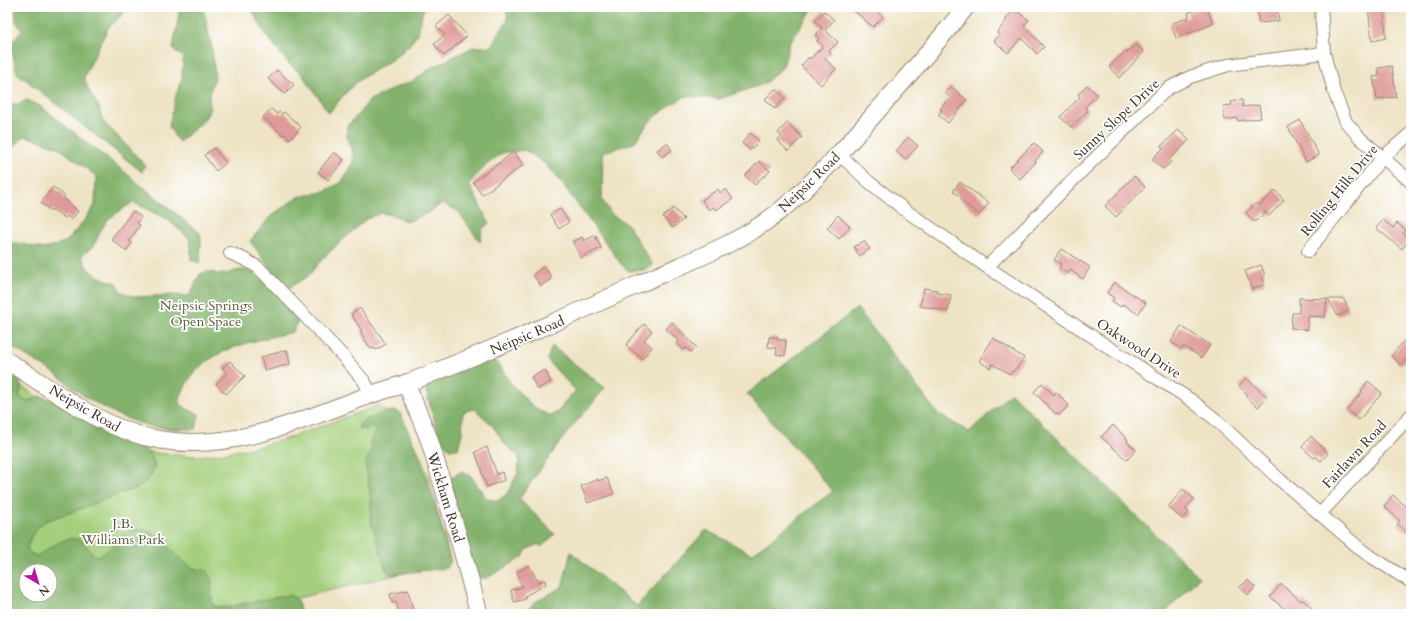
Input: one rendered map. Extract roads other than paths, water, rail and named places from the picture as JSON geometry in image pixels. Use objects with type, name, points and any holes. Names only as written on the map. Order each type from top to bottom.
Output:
[{"type":"street","name":"Neipsic Road","points":[[7,361],[104,422],[123,430],[163,441],[200,442],[223,440],[262,433],[286,426],[406,383],[549,326],[730,243],[759,227],[781,210],[839,154],[929,53],[966,7]]},
{"type":"street","points":[[1321,7],[1324,53],[1334,92],[1346,122],[1360,138],[1411,182]]},
{"type":"street","name":"Sunny Slope Drive","points":[[988,267],[1083,170],[1167,89],[1190,77],[1228,65],[1324,53]]},
{"type":"street","name":"Rolling Hills Drive","points":[[1308,251],[1382,158],[1411,133]]},
{"type":"street","name":"Oakwood Drive","points":[[839,154],[869,182],[905,210],[988,267],[1191,400],[1215,419],[1279,479],[1364,552],[1411,582]]},
{"type":"street","points":[[230,253],[259,268],[340,354],[364,381],[372,395]]},
{"type":"street","name":"Wickham Road","points":[[406,383],[429,439],[461,546],[479,614]]},
{"type":"street","name":"Fairlawn Road","points":[[1320,514],[1411,415]]},
{"type":"park label","name":"Neipsic Springs Open Space","points":[[206,314]]},
{"type":"park label","name":"J.B. Williams Park","points":[[123,532]]}]
